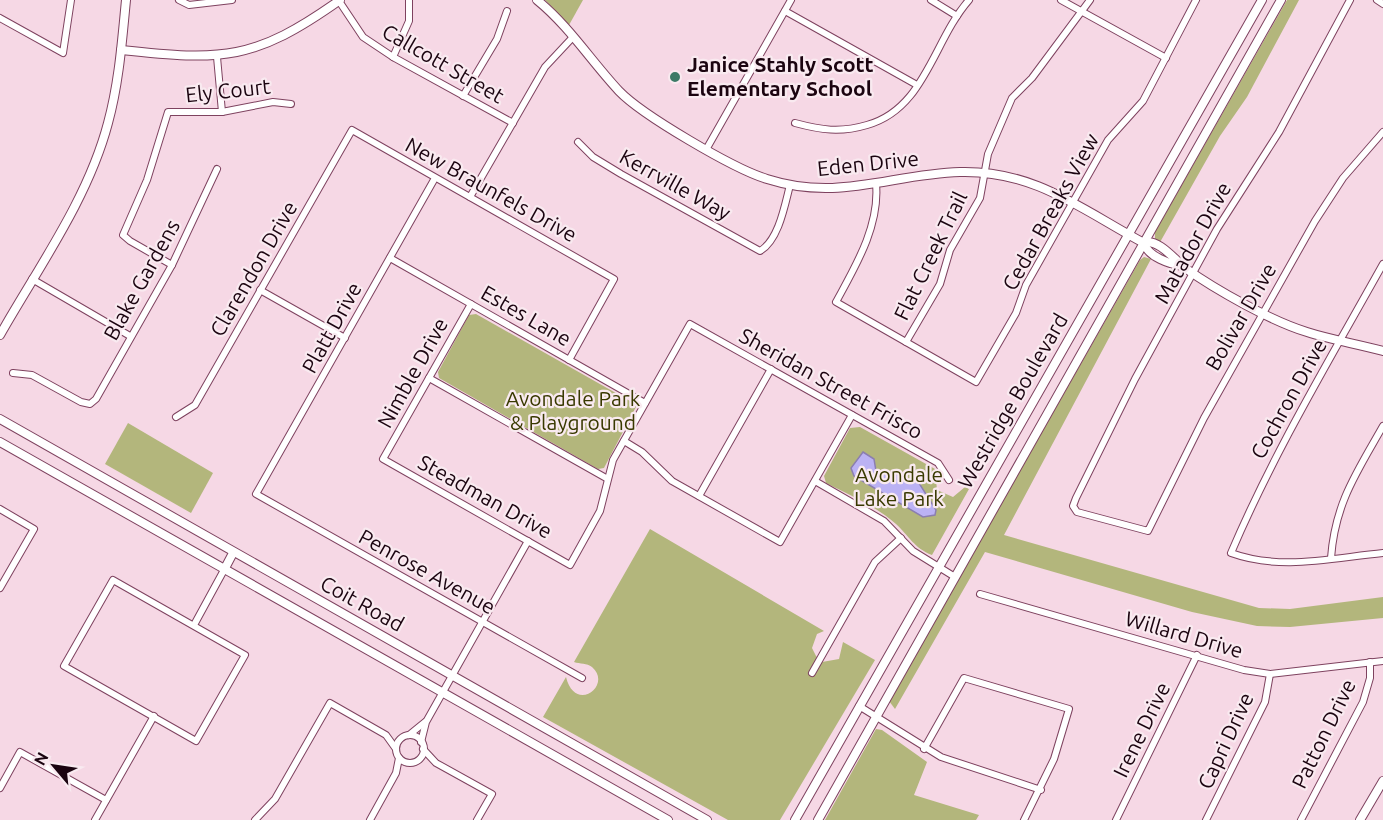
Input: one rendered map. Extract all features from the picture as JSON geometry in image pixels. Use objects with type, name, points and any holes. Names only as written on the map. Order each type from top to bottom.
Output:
[{"type":"main road","points":[[0,335],[75,203],[97,156],[111,114],[126,0]]},
{"type":"main road","name":"Eden Drive","points":[[537,0],[630,102],[751,173],[790,185],[822,190],[961,172],[986,173],[1030,180],[1144,243],[1149,241],[1171,254],[1194,274],[1263,312],[1306,332],[1383,351]]},
{"type":"main road","name":"Westridge Boulevard","points":[[795,820],[1262,0]]},
{"type":"main road","name":"Westridge Boulevard","points":[[818,820],[1281,0]]},
{"type":"main road","points":[[121,50],[184,57],[216,57],[265,46],[340,1]]},
{"type":"main road","name":"Coit Road","points":[[0,419],[706,820]]},
{"type":"main road","name":"Coit Road","points":[[0,442],[668,820]]},
{"type":"main road","points":[[224,570],[233,553]]},
{"type":"main road","points":[[1360,820],[1383,781]]},
{"type":"street","points":[[0,18],[63,52],[71,0]]},
{"type":"street","points":[[179,1],[189,6],[232,0]]},
{"type":"street","points":[[393,57],[409,21],[409,0]]},
{"type":"street","points":[[707,148],[791,0]]},
{"type":"street","points":[[931,0],[957,16]]},
{"type":"street","points":[[795,123],[820,130],[841,132],[886,120],[906,103],[957,16],[969,0]]},
{"type":"street","points":[[1061,0],[1166,58]]},
{"type":"street","name":"Flat Creek Trail","points":[[906,342],[940,284],[950,250],[980,198],[988,154],[1012,98],[1032,78],[1090,0]]},
{"type":"street","name":"Cedar Breaks View","points":[[906,342],[976,382],[1016,313],[1026,285],[1108,140],[1143,101],[1196,0]]},
{"type":"street","name":"Matador Drive","points":[[1148,531],[1083,516],[1073,506],[1135,379],[1194,274],[1216,229],[1279,132],[1350,0]]},
{"type":"street","points":[[1377,0],[1383,3]]},
{"type":"street","name":"Callcott Street","points":[[340,1],[363,37],[393,57],[513,123]]},
{"type":"street","points":[[463,96],[496,39],[507,11]]},
{"type":"street","points":[[785,11],[917,85]]},
{"type":"street","points":[[470,197],[545,67],[573,37]]},
{"type":"street","points":[[216,57],[222,112]]},
{"type":"street","name":"Ely Court","points":[[172,265],[129,242],[123,235],[147,180],[168,112],[222,112],[273,102],[291,104]]},
{"type":"street","name":"New Braunfels Drive","points":[[352,130],[615,279],[569,360]]},
{"type":"street","name":"Clarendon Drive","points":[[176,417],[195,405],[352,130]]},
{"type":"street","name":"Bolivar Drive","points":[[1148,531],[1204,418],[1263,312],[1343,178],[1383,132]]},
{"type":"street","name":"Kerrville Way","points":[[578,142],[593,157],[621,174],[760,251],[770,240],[780,220],[790,185]]},
{"type":"street","name":"Blake Gardens","points":[[13,373],[32,375],[81,402],[90,404],[172,265],[217,169]]},
{"type":"street","name":"Platt Drive","points":[[256,494],[435,177]]},
{"type":"street","points":[[876,184],[877,196],[863,249],[836,302],[906,342]]},
{"type":"street","name":"Estes Lane","points":[[390,258],[645,403]]},
{"type":"street","name":"Cochron Drive","points":[[1331,558],[1284,564],[1254,561],[1231,553],[1275,459],[1383,264]]},
{"type":"street","points":[[32,279],[130,336]]},
{"type":"street","points":[[260,290],[345,338]]},
{"type":"street","name":"Nimble Drive","points":[[383,459],[471,304]]},
{"type":"street","name":"Sheridan Street Frisco","points":[[645,403],[690,324],[938,463],[949,480]]},
{"type":"street","points":[[699,496],[771,369]]},
{"type":"street","points":[[429,378],[606,478],[645,403]]},
{"type":"street","points":[[624,441],[642,452],[667,477],[780,542],[852,415]]},
{"type":"street","points":[[1383,426],[1343,497],[1333,531],[1331,558],[1383,553]]},
{"type":"street","name":"Steadman Drive","points":[[383,459],[570,564],[600,511],[606,478]]},
{"type":"street","points":[[815,481],[884,521],[913,551],[955,577]]},
{"type":"street","name":"Penrose Avenue","points":[[256,494],[582,678]]},
{"type":"street","points":[[0,509],[34,529],[0,588]]},
{"type":"street","points":[[812,673],[875,562],[901,538]]},
{"type":"street","points":[[396,773],[414,761],[422,745],[426,722],[528,541]]},
{"type":"street","points":[[194,626],[224,570]]},
{"type":"street","points":[[113,580],[194,626],[245,655],[196,741],[64,666],[113,580]]},
{"type":"street","name":"Willard Drive","points":[[980,594],[1244,670],[1270,674],[1383,661]]},
{"type":"street","name":"Irene Drive","points":[[1116,820],[1197,655]]},
{"type":"street","name":"Patton Drive","points":[[1301,820],[1363,702],[1370,678],[1370,662]]},
{"type":"street","name":"Capri Drive","points":[[1206,820],[1265,702],[1270,674]]},
{"type":"street","points":[[924,749],[964,678],[1069,708],[1054,759],[1041,790],[1024,820]]},
{"type":"street","points":[[255,820],[275,799],[330,703],[386,735],[396,749],[399,758],[396,773],[370,820]]},
{"type":"street","points":[[860,706],[924,749],[957,764],[1041,790]]},
{"type":"street","points":[[95,820],[154,716]]},
{"type":"street","points":[[396,749],[406,736],[426,722]]},
{"type":"street","points":[[386,735],[406,736],[422,745],[436,763],[492,794],[477,820]]},
{"type":"street","points":[[0,788],[20,752],[106,801]]},
{"type":"street","points":[[399,758],[436,763]]},
{"type":"green space","points":[[545,0],[583,0],[569,25]]},
{"type":"green space","points":[[1287,0],[1299,0],[1247,97],[1220,136],[1159,244],[1155,241],[1155,232]]},
{"type":"green space","points":[[1144,257],[1151,259],[1004,535],[1259,608],[1290,609],[1383,597],[1383,618],[1290,627],[1257,626],[1192,612],[985,552],[895,709],[889,701],[1140,260]]},
{"type":"green space","name":"Avondale Park & Playground","points":[[476,314],[637,405],[604,468],[598,469],[439,378],[438,372],[469,315]]},
{"type":"green space","points":[[128,423],[213,473],[191,513],[105,464]]},
{"type":"green space","name":"Avondale Lake Park","points":[[860,427],[935,469],[937,490],[953,497],[965,487],[969,489],[932,555],[916,545],[896,524],[880,512],[826,483],[824,476],[850,428]]},
{"type":"green space","points":[[650,529],[824,631],[817,634],[812,648],[822,662],[839,659],[843,642],[875,660],[780,820],[728,820],[543,717],[566,677],[577,694],[590,693],[595,688],[598,681],[597,674],[592,667],[574,662]]},
{"type":"green space","points":[[876,729],[882,730],[927,762],[914,795],[979,815],[976,820],[825,820]]},
{"type":"shaded area","points":[[863,452],[874,459],[876,471],[881,475],[891,472],[919,483],[936,510],[935,515],[923,517],[854,476],[851,468]]},
{"type":"place","name":"Janice Stahly Scott Elementary School","points":[[675,77]]}]
